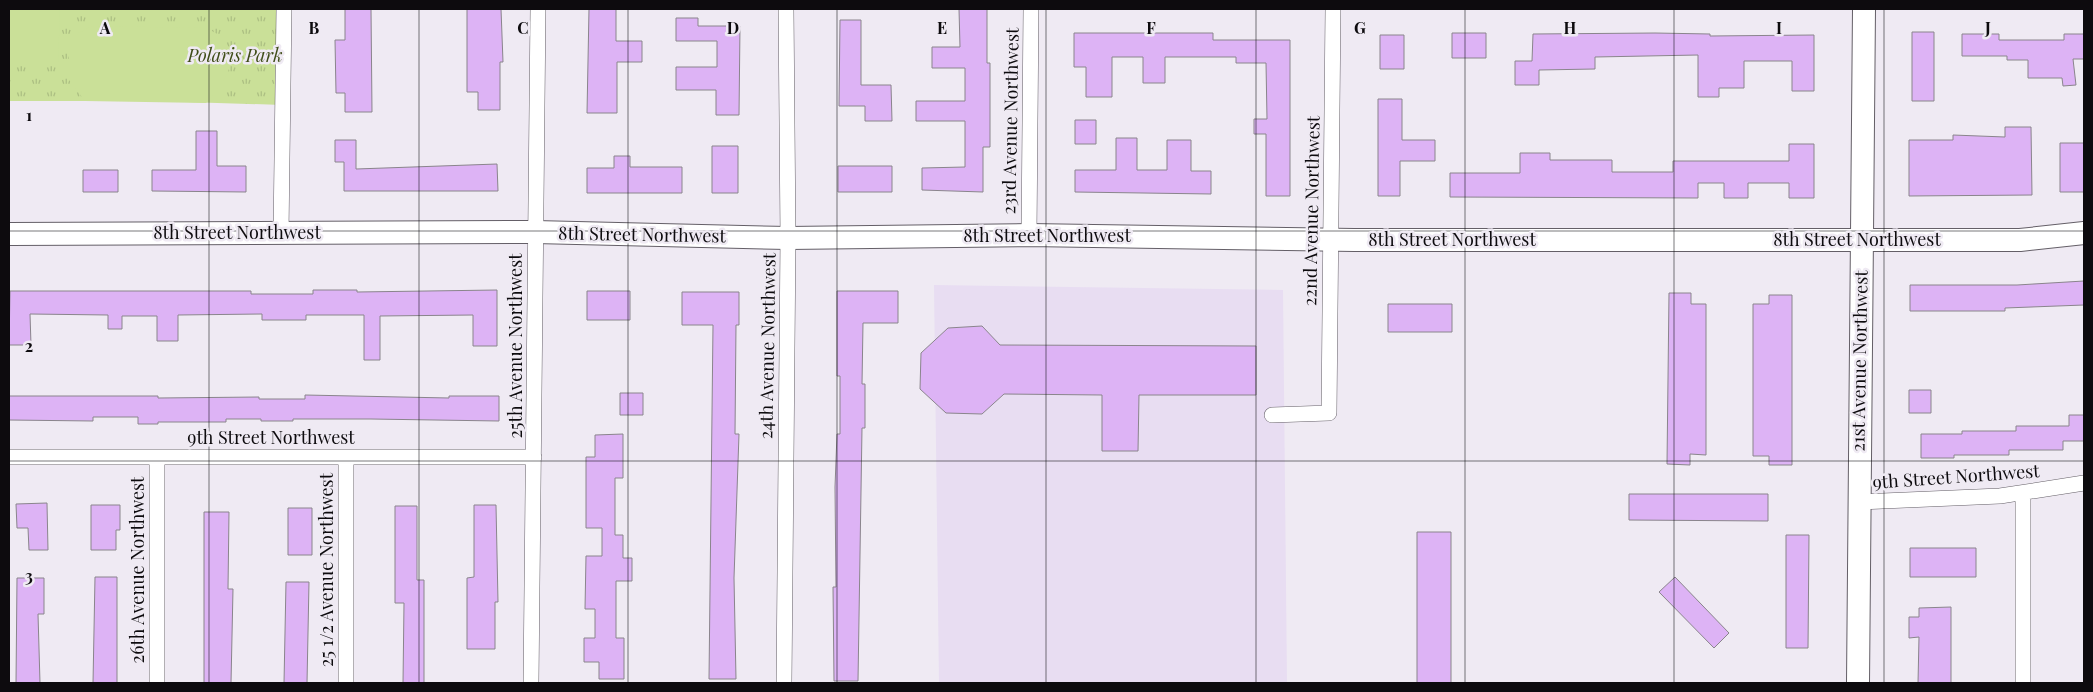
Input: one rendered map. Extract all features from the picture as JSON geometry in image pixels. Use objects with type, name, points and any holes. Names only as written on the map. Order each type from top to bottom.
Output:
[{"type":"street","points":[[281,233],[284,9]]},
{"type":"street","name":"25th Avenue Northwest","points":[[531,683],[538,9]]},
{"type":"street","name":"24th Avenue Northwest","points":[[784,683],[788,238],[786,9]]},
{"type":"street","name":"23rd Avenue Northwest","points":[[1029,235],[1031,9]]},
{"type":"street","name":"22nd Avenue Northwest","points":[[1272,415],[1329,413],[1333,9]]},
{"type":"street","name":"21st Avenue Northwest","points":[[1858,683],[1864,9]]},
{"type":"street","name":"8th Street Northwest","points":[[9,234],[535,232],[788,238],[1029,235],[1330,240],[2020,240],[2084,233]]},
{"type":"street","name":"9th Street Northwest","points":[[9,457],[534,457]]},
{"type":"street","name":"26th Avenue Northwest","points":[[157,457],[157,683]]},
{"type":"street","name":"25 1/2 Avenue Northwest","points":[[346,457],[346,683]]},
{"type":"street","name":"9th Street Northwest","points":[[1859,502],[2023,494],[2084,484]]},
{"type":"street","points":[[2023,494],[2023,683]]},
{"type":"shaded area","points":[[934,285],[1283,290],[1287,683],[939,683]]},
{"type":"green space","name":"Polaris Park","points":[[9,9],[282,9],[283,105],[155,101],[9,101]]},
{"type":"green space","points":[[9,9],[60,9],[58,63],[9,63]]},
{"type":"green space","points":[[93,26],[207,28],[228,45],[231,63],[224,80],[206,103],[85,101],[69,80],[69,50],[78,33]]},
{"type":"building","points":[[345,9],[371,9],[372,112],[345,112],[345,93],[336,93],[335,40],[345,40]]},
{"type":"building","points":[[467,9],[501,9],[503,62],[500,62],[500,110],[478,110],[478,92],[467,92]]},
{"type":"building","points":[[589,9],[616,9],[616,41],[642,41],[642,62],[617,62],[617,113],[587,113]]},
{"type":"building","points":[[959,9],[987,9],[987,63],[990,63],[990,147],[983,147],[983,192],[922,190],[922,168],[965,167],[965,121],[916,121],[916,101],[965,101],[965,68],[932,68],[932,47],[960,47]]},
{"type":"building","points":[[676,18],[698,18],[698,26],[740,26],[739,115],[716,115],[716,90],[676,90],[676,67],[717,67],[717,41],[676,41]]},
{"type":"building","points":[[840,20],[861,20],[861,85],[891,85],[892,121],[865,121],[865,106],[839,106]]},
{"type":"building","points":[[1912,32],[1934,32],[1934,101],[1912,101]]},
{"type":"building","points":[[1074,33],[1213,33],[1213,40],[1290,40],[1290,196],[1266,196],[1266,134],[1254,134],[1254,119],[1267,119],[1266,63],[1236,63],[1236,57],[1165,57],[1165,83],[1143,83],[1143,57],[1112,57],[1112,97],[1086,97],[1086,67],[1074,67]]},
{"type":"building","points":[[1452,33],[1486,33],[1486,58],[1452,58]]},
{"type":"building","points":[[1533,34],[1710,34],[1710,36],[1814,35],[1814,91],[1792,91],[1792,61],[1744,61],[1744,88],[1719,88],[1719,97],[1698,97],[1698,55],[1595,57],[1595,69],[1539,70],[1539,85],[1515,85],[1515,61],[1532,61]]},
{"type":"building","points":[[1962,34],[1999,34],[1999,40],[2064,40],[2064,34],[2084,34],[2084,59],[2073,59],[2076,85],[2063,86],[2062,78],[2028,78],[2028,60],[2007,60],[2007,56],[1962,56]]},
{"type":"building","points":[[1380,35],[1404,35],[1404,69],[1380,69]]},
{"type":"building","points":[[1378,99],[1402,99],[1402,140],[1435,140],[1435,161],[1400,161],[1400,196],[1378,196]]},
{"type":"building","points":[[1075,120],[1096,120],[1096,144],[1075,144]]},
{"type":"building","points":[[2005,127],[2031,127],[2032,195],[1909,196],[1909,140],[1953,140],[1953,135],[2005,137]]},
{"type":"building","points":[[196,131],[217,131],[217,166],[246,166],[246,192],[152,191],[152,170],[196,170]]},
{"type":"building","points":[[1116,138],[1137,138],[1137,170],[1167,170],[1167,140],[1191,140],[1191,171],[1211,171],[1211,194],[1075,192],[1075,170],[1116,170]]},
{"type":"building","points":[[335,140],[356,140],[356,169],[497,164],[498,191],[344,191],[344,162],[335,162]]},
{"type":"building","points":[[2060,143],[2084,143],[2084,192],[2060,192]]},
{"type":"building","points":[[1789,144],[1814,144],[1814,198],[1789,198],[1789,183],[1748,183],[1748,198],[1724,198],[1724,183],[1698,183],[1698,198],[1450,197],[1450,173],[1520,173],[1520,153],[1550,153],[1550,160],[1612,160],[1612,172],[1673,172],[1673,161],[1789,161]]},
{"type":"building","points":[[712,146],[738,146],[738,193],[712,193]]},
{"type":"building","points":[[614,156],[630,156],[630,167],[682,167],[682,193],[587,193],[587,168],[614,168]]},
{"type":"building","points":[[838,166],[892,166],[892,192],[838,192]]},
{"type":"building","points":[[83,170],[118,170],[118,192],[83,192]]},
{"type":"building","points":[[2084,281],[2084,305],[2005,308],[2005,311],[1910,311],[1910,285],[2017,285]]},
{"type":"building","points":[[313,290],[357,290],[357,292],[497,290],[497,346],[473,346],[473,315],[380,316],[380,360],[364,360],[364,315],[306,315],[306,320],[262,320],[262,314],[178,315],[178,341],[157,341],[157,316],[122,316],[122,329],[108,329],[108,315],[30,314],[31,345],[9,345],[10,291],[251,291],[251,294],[313,294]]},
{"type":"building","points":[[587,291],[630,291],[630,320],[587,320]]},
{"type":"building","points":[[837,291],[898,291],[898,323],[863,323],[862,384],[865,384],[865,428],[862,428],[858,681],[834,681],[833,587],[836,587],[835,487],[837,434],[840,434],[840,376],[837,376]]},
{"type":"building","points":[[682,292],[739,292],[739,325],[736,325],[735,434],[739,434],[734,578],[736,679],[709,679],[713,325],[682,325]]},
{"type":"building","points":[[1669,293],[1691,293],[1691,304],[1706,304],[1706,455],[1690,454],[1690,465],[1667,464]]},
{"type":"building","points":[[1769,295],[1792,295],[1792,465],[1769,465],[1769,456],[1753,456],[1753,304],[1769,304]]},
{"type":"building","points":[[1388,304],[1452,304],[1452,332],[1388,332]]},
{"type":"building","points":[[982,326],[1000,345],[1256,346],[1256,395],[1139,395],[1138,451],[1102,451],[1102,395],[1004,394],[982,414],[946,413],[920,389],[921,353],[948,328]]},
{"type":"building","points":[[1909,390],[1931,390],[1931,413],[1909,413]]},
{"type":"building","points":[[620,393],[643,393],[643,415],[620,415]]},
{"type":"building","points":[[305,395],[449,398],[449,396],[499,396],[499,421],[293,419],[293,421],[261,421],[261,419],[226,419],[226,422],[158,422],[158,424],[138,424],[138,417],[93,417],[93,421],[9,420],[9,396],[259,397],[259,399],[305,399]]},
{"type":"building","points":[[2069,415],[2084,415],[2084,441],[2063,441],[2063,450],[2009,450],[2009,455],[1954,455],[1954,458],[1921,458],[1921,434],[1962,434],[1962,431],[2016,431],[2016,426],[2069,426]]},
{"type":"building","points":[[623,434],[623,478],[615,478],[615,535],[623,535],[623,558],[632,558],[632,581],[616,581],[616,638],[624,638],[624,679],[599,679],[599,662],[584,662],[584,638],[595,638],[595,609],[585,609],[586,556],[602,556],[602,528],[586,528],[586,457],[595,457],[595,435]]},
{"type":"building","points":[[1629,494],[1768,494],[1768,521],[1629,520]]},
{"type":"building","points":[[47,503],[48,550],[29,550],[28,528],[17,528],[16,504]]},
{"type":"building","points":[[91,505],[120,505],[120,530],[116,530],[116,550],[91,550]]},
{"type":"building","points":[[474,505],[496,505],[498,602],[495,602],[495,649],[467,649],[467,578],[474,577]]},
{"type":"building","points":[[395,506],[417,506],[417,580],[424,580],[424,683],[403,683],[404,603],[395,603]]},
{"type":"building","points":[[288,508],[312,508],[312,555],[288,555]]},
{"type":"building","points":[[204,512],[229,512],[228,589],[233,589],[231,683],[204,683]]},
{"type":"building","points":[[1417,532],[1451,532],[1451,683],[1417,683]]},
{"type":"building","points":[[1786,535],[1809,535],[1808,648],[1786,648]]},
{"type":"building","points":[[1910,548],[1976,548],[1976,577],[1910,577]]},
{"type":"building","points":[[95,577],[117,577],[117,683],[93,683]]},
{"type":"building","points":[[1675,577],[1729,633],[1714,648],[1659,592]]},
{"type":"building","points":[[17,578],[44,578],[44,614],[38,614],[40,683],[16,683]]},
{"type":"building","points":[[286,582],[309,582],[307,683],[284,683]]},
{"type":"building","points":[[1951,607],[1951,683],[1918,683],[1919,637],[1909,638],[1909,617],[1919,617],[1919,608]]}]
